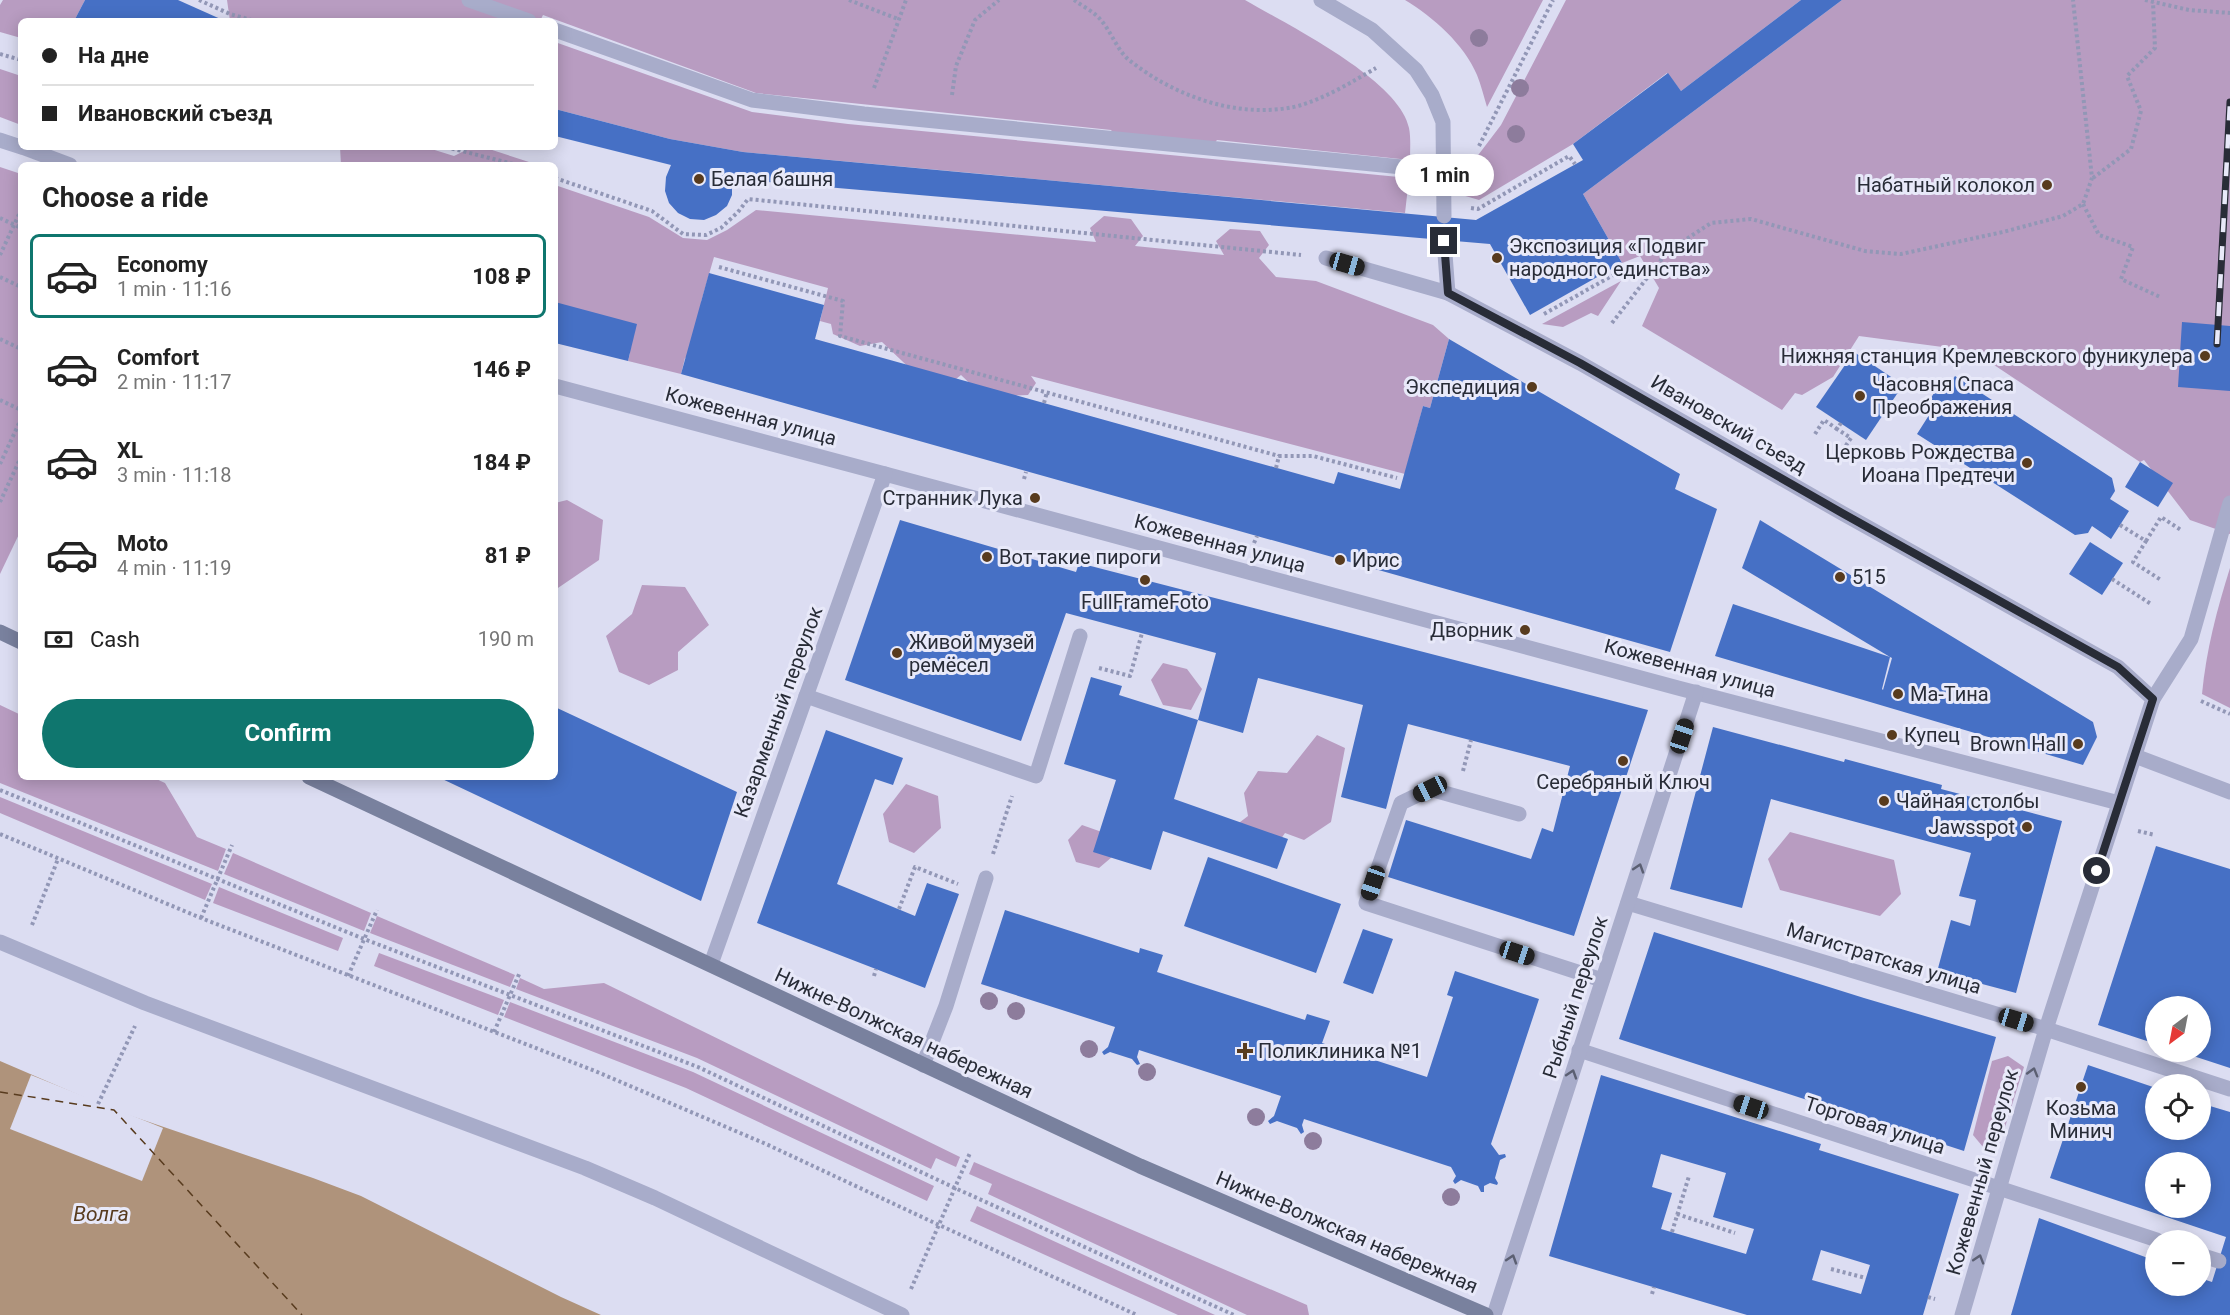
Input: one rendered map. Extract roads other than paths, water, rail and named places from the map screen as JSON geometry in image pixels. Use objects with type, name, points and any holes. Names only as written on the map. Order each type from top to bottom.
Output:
[{"type":"main road","points":[[0,632],[18,641]]},
{"type":"main road","name":"Нижне-Волжская набережная","points":[[315,780],[1140,1166],[1486,1315]]},
{"type":"street","points":[[469,0],[520,18]]},
{"type":"street","points":[[1321,0],[1372,30],[1416,70],[1432,95],[1443,122],[1444,210]]},
{"type":"street","points":[[558,31],[752,100],[864,114],[1443,171]]},
{"type":"street","points":[[0,140],[18,146]]},
{"type":"street","points":[[29,150],[62,162]]},
{"type":"street","points":[[1444,241],[1448,293]]},
{"type":"street","name":"Ивановский съезд","points":[[1326,258],[1448,293],[1517,329],[2118,667],[2153,699]]},
{"type":"street","name":"Кожевенная улица","points":[[558,387],[2119,803]]},
{"type":"street","name":"Казарменный переулок","points":[[711,964],[885,474]]},
{"type":"street","name":"Кожевенный переулок","points":[[1962,1315],[2046,1029],[2153,699],[2191,639],[2230,503]]},
{"type":"street","points":[[806,696],[1036,776],[1080,636]]},
{"type":"street","name":"Рыбный переулок","points":[[1494,1315],[1696,692]]},
{"type":"street","points":[[2135,756],[2230,792]]},
{"type":"street","points":[[1519,814],[1430,789],[1401,803],[1366,903],[1602,980]]},
{"type":"street","points":[[923,1065],[946,1006],[983,885]]},
{"type":"street","name":"Магистратская улица","points":[[1628,903],[2046,1029],[2230,1089]]},
{"type":"street","points":[[0,942],[145,1003],[585,1168],[655,1198],[902,1315]]},
{"type":"street","name":"Торговая улица","points":[[1579,1050],[2145,1236]]},
{"type":"street","points":[[2211,1258],[2219,1261]]},
{"type":"water","name":"Волга","points":[[0,1061],[114,1110],[361,1196],[601,1315],[0,1315]]},
{"type":"railway","points":[[2217,344],[2230,102]]},
{"type":"place","name":"Белая башня","points":[[699,179]]},
{"type":"place","name":"Набатный колокол","points":[[2047,185]]},
{"type":"place","name":"Экспозиция «Подвиг народного единства»","points":[[1497,258]]},
{"type":"place","name":"Нижняя станция Кремлевского фуникулера","points":[[2205,356]]},
{"type":"place","name":"Экспедиция","points":[[1532,387]]},
{"type":"place","name":"Часовня Спаса Преображения","points":[[1860,396]]},
{"type":"place","name":"Церковь Рождества Иоана Предтечи","points":[[2027,463]]},
{"type":"place","name":"Странник Лука","points":[[1035,498]]},
{"type":"place","name":"Вот такие пироги","points":[[987,557]]},
{"type":"place","name":"Ирис","points":[[1340,560]]},
{"type":"place","name":"515","points":[[1840,577]]},
{"type":"place","name":"FullFrameFoto","points":[[1145,580]]},
{"type":"place","name":"Дворник","points":[[1525,630]]},
{"type":"place","name":"Живой музей ремёсел","points":[[897,653]]},
{"type":"place","name":"Ма-Тина","points":[[1898,694]]},
{"type":"place","name":"Купец","points":[[1892,735]]},
{"type":"place","name":"Brown Hall","points":[[2078,744]]},
{"type":"place","name":"Серебряный Ключ","points":[[1623,761]]},
{"type":"place","name":"Чайная столбы","points":[[1884,801]]},
{"type":"place","name":"Jawsspot","points":[[2027,827]]},
{"type":"place","name":"Поликлиника №1","points":[[1245,1051]]},
{"type":"place","name":"Козьма Минич","points":[[2081,1087]]}]
